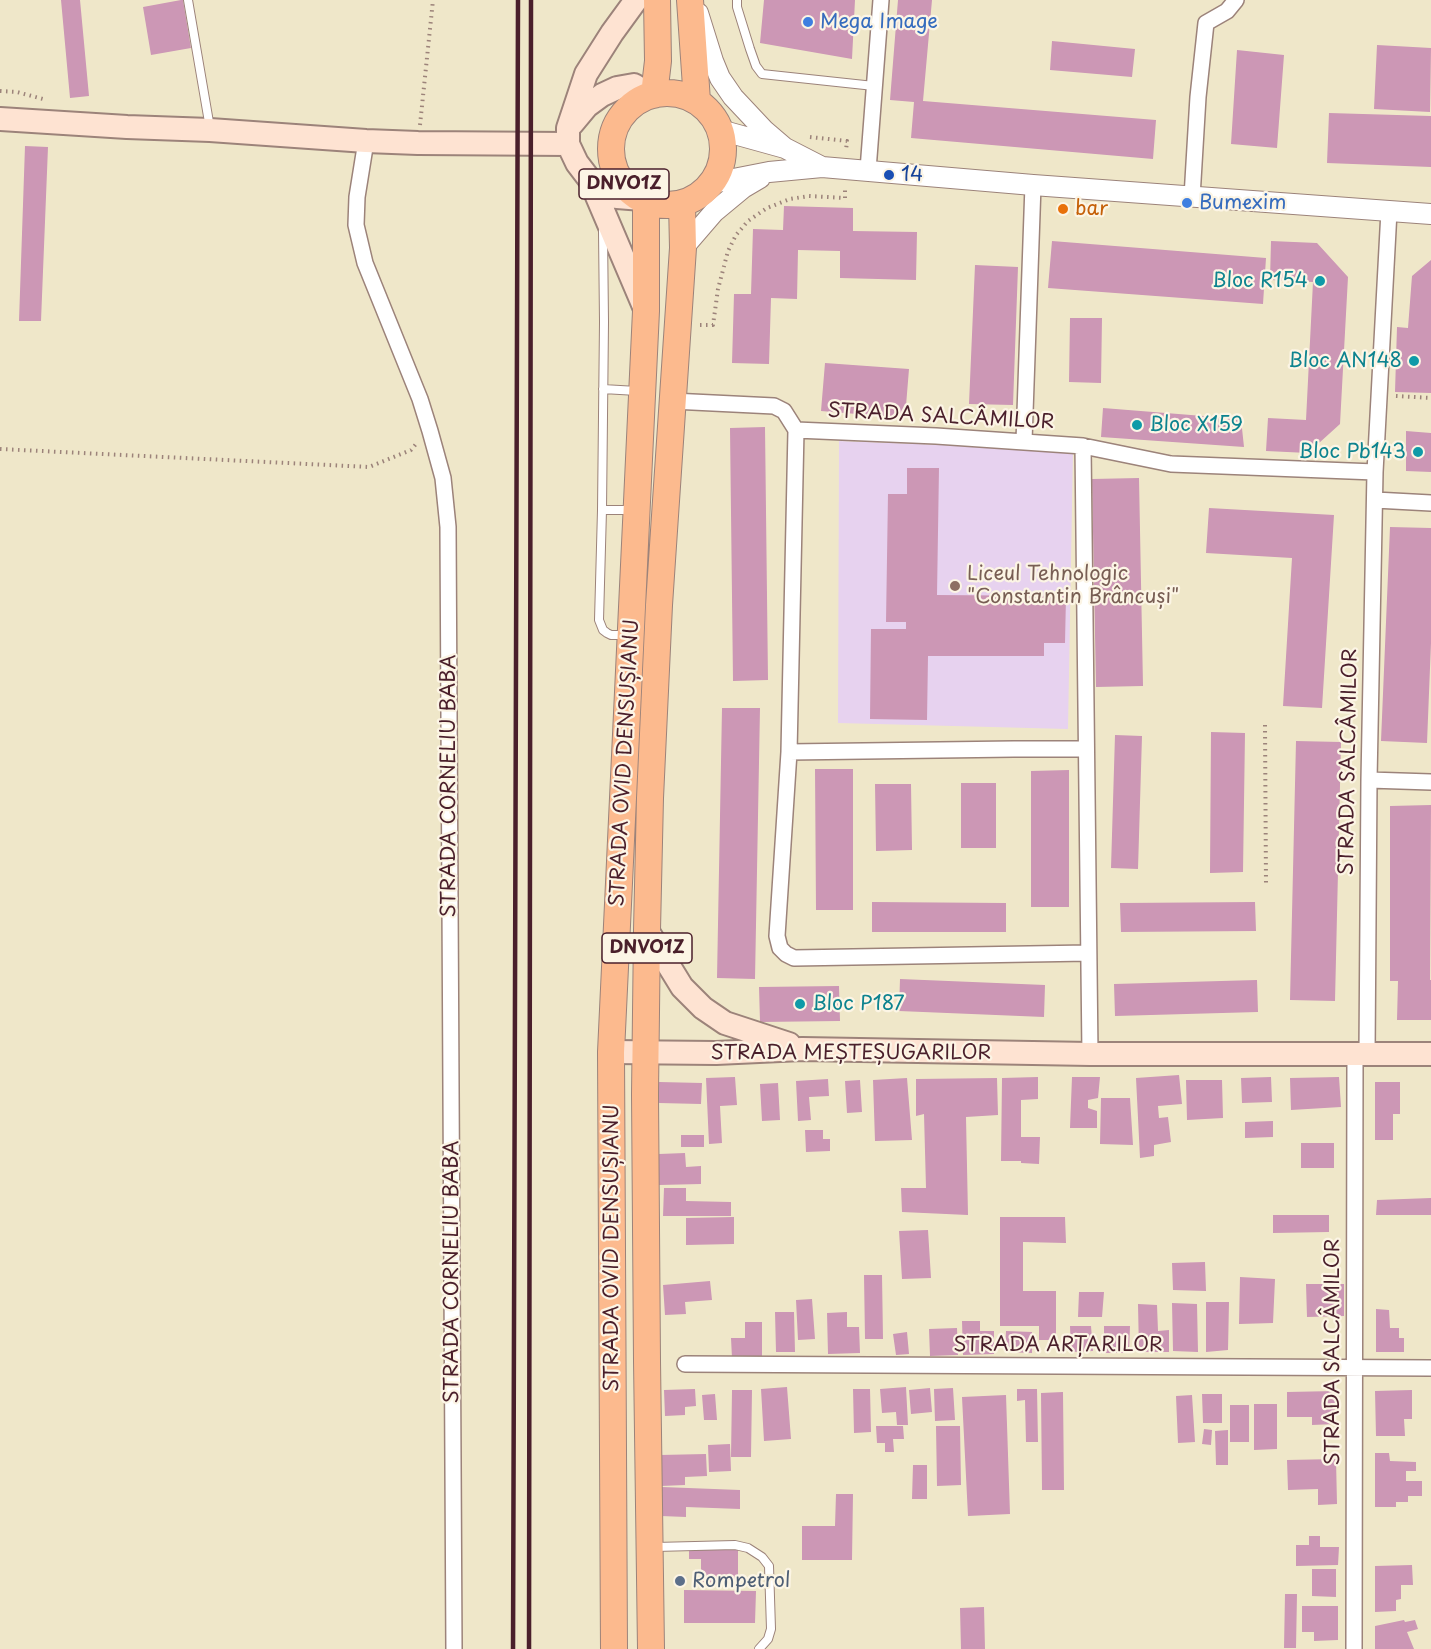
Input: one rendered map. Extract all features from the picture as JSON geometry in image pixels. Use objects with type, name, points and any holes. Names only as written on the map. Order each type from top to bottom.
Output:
[{"type":"main road","points":[[636,0],[586,74],[568,136],[577,163],[590,180],[646,311]]},
{"type":"main road","points":[[652,95],[658,61],[657,0]]},
{"type":"main road","points":[[692,0],[697,101]]},
{"type":"main road","points":[[568,136],[587,106],[617,88],[634,85],[652,95],[669,93],[683,95],[697,101],[711,113],[720,130],[724,148],[721,166],[712,183]]},
{"type":"main road","name":"DNVO1Z","points":[[652,95],[637,102],[626,111],[618,123],[611,152],[620,179],[630,191],[644,200],[664,205],[682,203],[699,196],[712,183]]},
{"type":"main road","points":[[0,119],[418,143],[568,136]]},
{"type":"main road","points":[[590,180],[617,197],[644,200]]},
{"type":"main road","name":"STRADA OVID DENSUȘIANU","points":[[614,1649],[611,1053],[643,392],[646,311],[644,200]]},
{"type":"main road","name":"STRADA OVID DENSUȘIANU","points":[[651,1649],[647,1349],[647,930],[654,718],[683,248],[682,203]]},
{"type":"main road","name":"STRADA OVID DENSUȘIANU","points":[[647,930],[682,987],[703,1008],[725,1023],[802,1049]]},
{"type":"main road","name":"STRADA MEȘTEȘUGARILOR","points":[[611,1053],[716,1053],[802,1049],[1090,1054],[1431,1054]]},
{"type":"street","points":[[692,0],[720,78],[745,112],[785,148]]},
{"type":"street","points":[[867,170],[881,0]]},
{"type":"street","points":[[1191,197],[1206,23],[1227,11],[1236,0]]},
{"type":"street","points":[[720,130],[785,148],[822,166]]},
{"type":"street","name":"STRADA CORNELIU BABA","points":[[366,141],[357,197],[356,225],[364,263],[420,399],[443,478],[448,527],[454,1649]]},
{"type":"street","points":[[712,183],[769,172],[822,166],[1033,185],[1431,214]]},
{"type":"street","points":[[683,248],[714,212],[743,188],[769,172]]},
{"type":"street","points":[[1023,441],[1033,185]]},
{"type":"street","name":"STRADA SALCÂMILOR","points":[[1354,1649],[1354,1368],[1370,780],[1375,472],[1389,211]]},
{"type":"street","points":[[672,401],[774,406],[784,411],[796,430],[789,752],[777,936],[780,948],[794,958],[1088,953]]},
{"type":"street","name":"STRADA SALCÂMILOR","points":[[796,430],[936,436],[1083,446],[1171,464],[1375,472]]},
{"type":"street","points":[[1083,446],[1090,1054]]},
{"type":"street","points":[[1375,500],[1431,502]]},
{"type":"street","points":[[789,752],[1086,749]]},
{"type":"street","points":[[1370,780],[1431,782]]},
{"type":"street","name":"STRADA ARȚARILOR","points":[[685,1364],[1431,1368]]},
{"type":"lane","points":[[188,0],[210,130]]},
{"type":"lane","points":[[737,0],[750,49],[756,66],[762,74],[874,86]]},
{"type":"lane","points":[[602,208],[604,322],[600,625],[611,635],[632,635]]},
{"type":"lane","points":[[603,389],[643,392]]},
{"type":"lane","points":[[602,510],[637,510]]},
{"type":"lane","points":[[650,1547],[735,1545],[748,1548],[762,1557],[769,1566],[771,1629],[768,1639],[759,1649]]},
{"type":"path","points":[[418,143],[433,0]]},
{"type":"path","points":[[0,91],[17,92],[51,102]]},
{"type":"path","points":[[1379,395],[1431,398]]},
{"type":"path","points":[[0,449],[369,466],[411,450],[430,431]]},
{"type":"path","points":[[1265,724],[1266,886]]},
{"type":"shaded area","name":"Liceul Tehnologic \"Constantin Brâncuși\"","points":[[839,441],[1073,450],[1068,729],[838,723]]},
{"type":"building","points":[[61,0],[80,0],[89,96],[70,98]]},
{"type":"building","points":[[183,0],[191,48],[151,55],[143,7]]},
{"type":"building","name":"Mega Image","points":[[764,0],[855,0],[852,59],[760,43]]},
{"type":"building","points":[[898,0],[932,0],[923,101],[1156,120],[1153,159],[911,138],[914,102],[890,100]]},
{"type":"building","points":[[1052,41],[1135,49],[1132,77],[1050,70]]},
{"type":"building","points":[[1377,45],[1431,48],[1430,112],[1374,109]]},
{"type":"building","points":[[1237,50],[1284,55],[1277,148],[1231,144]]},
{"type":"building","points":[[1329,113],[1431,116],[1431,167],[1327,163]]},
{"type":"building","points":[[25,146],[48,147],[41,321],[19,321]]},
{"type":"building","points":[[784,206],[853,208],[853,231],[917,232],[916,280],[840,278],[840,251],[798,250],[797,299],[771,298],[769,364],[732,363],[734,294],[751,294],[753,229],[783,230]]},
{"type":"building","points":[[1052,241],[1266,258],[1263,304],[1048,288]]},
{"type":"building","points":[[1271,241],[1317,243],[1348,277],[1340,424],[1308,453],[1266,451],[1268,418],[1306,420],[1313,282],[1270,280]]},
{"type":"building","name":"Bloc AN148","points":[[1431,260],[1431,393],[1395,392],[1397,327],[1408,328],[1412,276]]},
{"type":"building","points":[[975,265],[1018,267],[1013,405],[969,404]]},
{"type":"building","points":[[1070,318],[1102,318],[1101,383],[1069,382]]},
{"type":"building","points":[[825,363],[909,369],[905,418],[821,411]]},
{"type":"building","points":[[1103,408],[1241,419],[1244,447],[1101,437]]},
{"type":"building","points":[[765,427],[768,680],[733,681],[730,428]]},
{"type":"building","name":"Bloc Pb143","points":[[1406,431],[1431,433],[1431,472],[1406,471]]},
{"type":"building","points":[[907,468],[939,468],[937,595],[1066,596],[1065,643],[1044,643],[1044,656],[928,656],[927,720],[870,719],[871,629],[906,629],[906,622],[886,622],[888,494],[907,494]]},
{"type":"building","points":[[1139,478],[1143,686],[1096,687],[1092,479]]},
{"type":"building","points":[[1209,508],[1334,515],[1322,708],[1283,706],[1292,558],[1206,553]]},
{"type":"building","points":[[1390,527],[1431,528],[1431,643],[1427,743],[1381,741]]},
{"type":"building","points":[[722,708],[760,708],[755,979],[717,978]]},
{"type":"building","points":[[1211,732],[1245,733],[1243,872],[1210,873]]},
{"type":"building","points":[[1115,735],[1142,736],[1138,869],[1111,868]]},
{"type":"building","points":[[1296,741],[1341,742],[1335,1001],[1290,1000]]},
{"type":"building","points":[[815,769],[853,769],[853,910],[816,910]]},
{"type":"building","points":[[1069,770],[1069,907],[1031,907],[1031,771]]},
{"type":"building","points":[[961,783],[996,783],[996,848],[961,848]]},
{"type":"building","points":[[875,784],[911,784],[912,850],[876,851]]},
{"type":"building","points":[[1431,805],[1431,1020],[1397,1020],[1398,981],[1390,981],[1390,806]]},
{"type":"building","points":[[872,902],[1006,903],[1006,932],[872,932]]},
{"type":"building","points":[[1255,902],[1256,931],[1121,932],[1120,903]]},
{"type":"building","points":[[900,979],[1045,985],[1044,1017],[899,1011]]},
{"type":"building","points":[[1257,980],[1258,1012],[1115,1016],[1114,984]]},
{"type":"building","name":"Bloc P187","points":[[839,986],[840,1021],[760,1022],[759,987]]},
{"type":"building","points":[[1179,1075],[1182,1104],[1158,1106],[1159,1118],[1168,1117],[1171,1142],[1154,1145],[1154,1156],[1140,1158],[1136,1078]]},
{"type":"building","points":[[735,1077],[737,1105],[720,1106],[722,1143],[709,1144],[706,1078]]},
{"type":"building","points":[[1038,1077],[1038,1099],[1021,1100],[1021,1137],[1040,1137],[1039,1164],[1001,1161],[1002,1078]]},
{"type":"building","points":[[1072,1077],[1100,1077],[1098,1098],[1088,1100],[1088,1108],[1097,1111],[1097,1128],[1070,1128]]},
{"type":"building","points":[[1271,1077],[1272,1102],[1242,1103],[1241,1078]]},
{"type":"building","points":[[1339,1077],[1341,1107],[1291,1110],[1290,1078]]},
{"type":"building","points":[[907,1078],[912,1140],[875,1141],[873,1080]]},
{"type":"building","points":[[997,1078],[998,1115],[966,1117],[968,1215],[902,1212],[901,1188],[926,1188],[924,1114],[916,1116],[916,1079]]},
{"type":"building","points":[[828,1079],[829,1096],[809,1097],[811,1120],[798,1121],[796,1081]]},
{"type":"building","points":[[860,1080],[862,1112],[847,1113],[845,1081]]},
{"type":"building","points":[[1186,1080],[1222,1080],[1223,1118],[1187,1120]]},
{"type":"building","points":[[659,1082],[702,1083],[701,1104],[659,1103]]},
{"type":"building","points":[[1375,1082],[1400,1082],[1400,1114],[1393,1114],[1393,1140],[1375,1140]]},
{"type":"building","points":[[778,1083],[780,1120],[762,1121],[760,1084]]},
{"type":"building","points":[[1101,1098],[1130,1098],[1133,1145],[1100,1144]]},
{"type":"building","points":[[1273,1121],[1273,1137],[1245,1138],[1245,1122]]},
{"type":"building","points":[[805,1130],[823,1130],[823,1139],[830,1139],[830,1151],[806,1152]]},
{"type":"building","points":[[681,1135],[704,1135],[704,1147],[681,1147]]},
{"type":"building","points":[[1301,1143],[1334,1143],[1334,1168],[1301,1168]]},
{"type":"building","points":[[685,1153],[686,1167],[701,1166],[701,1184],[659,1185],[659,1154]]},
{"type":"building","points":[[664,1188],[686,1188],[686,1201],[731,1202],[731,1216],[663,1216]]},
{"type":"building","points":[[1431,1198],[1431,1215],[1376,1215],[1377,1200]]},
{"type":"building","points":[[1273,1215],[1329,1215],[1329,1232],[1273,1233]]},
{"type":"building","points":[[734,1217],[734,1244],[686,1245],[686,1218]]},
{"type":"building","points":[[1000,1217],[1065,1217],[1066,1243],[1023,1242],[1023,1291],[1056,1291],[1056,1340],[1039,1340],[1039,1326],[1000,1326]]},
{"type":"building","points":[[928,1230],[931,1278],[902,1279],[899,1231]]},
{"type":"building","points":[[1205,1262],[1206,1291],[1173,1290],[1172,1263]]},
{"type":"building","points":[[864,1275],[882,1275],[883,1339],[865,1339]]},
{"type":"building","points":[[1240,1277],[1275,1279],[1273,1323],[1239,1324]]},
{"type":"building","points":[[710,1281],[712,1300],[685,1302],[686,1314],[665,1315],[663,1285]]},
{"type":"building","points":[[1306,1284],[1344,1284],[1344,1316],[1307,1317]]},
{"type":"building","points":[[1079,1292],[1104,1292],[1102,1317],[1078,1317]]},
{"type":"building","points":[[812,1299],[815,1339],[798,1340],[796,1300]]},
{"type":"building","points":[[1206,1302],[1229,1302],[1228,1350],[1206,1352]]},
{"type":"building","points":[[1172,1303],[1197,1304],[1198,1352],[1173,1351]]},
{"type":"building","points":[[1138,1304],[1157,1305],[1158,1331],[1169,1330],[1169,1352],[1139,1352]]},
{"type":"building","points":[[1376,1309],[1389,1310],[1390,1328],[1399,1328],[1399,1338],[1404,1338],[1404,1352],[1376,1352]]},
{"type":"building","points":[[775,1312],[794,1312],[795,1352],[776,1352]]},
{"type":"building","points":[[847,1312],[847,1327],[859,1327],[860,1353],[828,1354],[827,1313]]},
{"type":"building","points":[[962,1321],[980,1321],[980,1331],[994,1331],[994,1354],[963,1355]]},
{"type":"building","points":[[745,1322],[762,1322],[762,1357],[732,1358],[731,1338],[745,1338]]},
{"type":"building","points":[[1070,1326],[1091,1326],[1093,1351],[1071,1352]]},
{"type":"building","points":[[1104,1326],[1130,1326],[1129,1353],[1104,1353]]},
{"type":"building","points":[[957,1328],[958,1355],[930,1356],[929,1329]]},
{"type":"building","points":[[1006,1331],[1032,1332],[1032,1353],[1005,1352]]},
{"type":"building","points":[[907,1332],[909,1354],[896,1355],[893,1334]]},
{"type":"building","points":[[787,1387],[791,1439],[764,1441],[761,1389]]},
{"type":"building","points":[[906,1387],[908,1425],[897,1425],[896,1412],[882,1413],[880,1389]]},
{"type":"building","points":[[930,1388],[932,1412],[911,1414],[909,1390]]},
{"type":"building","points":[[953,1388],[955,1420],[935,1421],[934,1389]]},
{"type":"building","points":[[695,1389],[696,1406],[685,1407],[685,1415],[665,1416],[664,1390]]},
{"type":"building","points":[[853,1389],[870,1389],[871,1432],[854,1433]]},
{"type":"building","points":[[1017,1389],[1037,1389],[1038,1442],[1026,1442],[1025,1400],[1017,1401]]},
{"type":"building","points":[[732,1390],[752,1390],[751,1457],[731,1457]]},
{"type":"building","points":[[1412,1390],[1412,1419],[1404,1419],[1405,1436],[1376,1436],[1375,1391]]},
{"type":"building","points":[[1336,1391],[1336,1424],[1312,1425],[1312,1417],[1287,1417],[1287,1392]]},
{"type":"building","points":[[1063,1392],[1064,1490],[1042,1490],[1041,1393]]},
{"type":"building","points":[[715,1394],[717,1420],[704,1420],[702,1395]]},
{"type":"building","points":[[1202,1394],[1222,1394],[1222,1423],[1203,1423]]},
{"type":"building","points":[[1006,1395],[1010,1514],[968,1516],[962,1397]]},
{"type":"building","points":[[1192,1395],[1195,1442],[1178,1443],[1176,1396]]},
{"type":"building","points":[[1254,1404],[1277,1404],[1277,1449],[1254,1450]]},
{"type":"building","points":[[1230,1405],[1249,1405],[1249,1442],[1230,1442]]},
{"type":"building","points":[[876,1426],[903,1426],[904,1439],[893,1439],[894,1452],[885,1452],[885,1443],[877,1443]]},
{"type":"building","points":[[936,1426],[960,1426],[961,1485],[937,1486]]},
{"type":"building","points":[[1204,1429],[1212,1430],[1211,1445],[1202,1444]]},
{"type":"building","points":[[1228,1430],[1228,1465],[1216,1465],[1215,1431]]},
{"type":"building","points":[[730,1444],[731,1471],[709,1472],[708,1445]]},
{"type":"building","points":[[1375,1453],[1389,1453],[1390,1461],[1416,1462],[1416,1471],[1406,1471],[1406,1481],[1422,1481],[1422,1496],[1408,1496],[1408,1502],[1396,1502],[1396,1507],[1375,1507]]},
{"type":"building","points":[[706,1454],[707,1476],[685,1477],[685,1485],[661,1486],[660,1455]]},
{"type":"building","points":[[1336,1459],[1337,1504],[1318,1505],[1318,1489],[1288,1490],[1287,1460]]},
{"type":"building","points":[[913,1465],[927,1465],[927,1499],[912,1499]]},
{"type":"building","points":[[662,1487],[740,1490],[740,1509],[686,1507],[686,1517],[661,1516]]},
{"type":"building","points":[[836,1494],[853,1494],[852,1560],[802,1560],[802,1526],[835,1526]]},
{"type":"building","points":[[1309,1536],[1320,1536],[1320,1547],[1339,1547],[1338,1565],[1296,1566],[1296,1545],[1309,1545]]},
{"type":"building","points":[[689,1549],[738,1549],[738,1583],[701,1582],[701,1559],[689,1559]]},
{"type":"building","points":[[1412,1565],[1413,1585],[1401,1585],[1401,1599],[1396,1600],[1396,1611],[1375,1612],[1375,1566]]},
{"type":"building","points":[[1312,1569],[1336,1569],[1336,1597],[1312,1596]]},
{"type":"building","points":[[684,1590],[756,1591],[755,1623],[684,1623]]},
{"type":"building","points":[[1285,1594],[1297,1594],[1296,1648],[1284,1648]]},
{"type":"building","points":[[1302,1606],[1338,1606],[1338,1640],[1314,1641],[1314,1632],[1302,1632]]},
{"type":"building","points":[[984,1607],[985,1649],[961,1649],[960,1608]]},
{"type":"building","points":[[1404,1620],[1405,1622],[1415,1620],[1418,1629],[1407,1632],[1414,1649],[1375,1649],[1375,1626]]},
{"type":"railway","points":[[513,1649],[518,0]]},
{"type":"railway","points":[[529,1649],[531,0]]},
{"type":"place","name":"Mega Image","points":[[808,22]]},
{"type":"place","name":"14","points":[[889,175]]},
{"type":"place","name":"Bumexim","points":[[1187,203]]},
{"type":"place","name":"bar","points":[[1063,209]]},
{"type":"place","name":"Bloc R154","points":[[1320,281]]},
{"type":"place","name":"Bloc AN148","points":[[1414,361]]},
{"type":"place","name":"Bloc X159","points":[[1137,425]]},
{"type":"place","name":"Bloc Pb143","points":[[1418,452]]},
{"type":"place","name":"Liceul Tehnologic \"Constantin Brâncuși\"","points":[[955,586]]},
{"type":"place","name":"Bloc P187","points":[[800,1004]]},
{"type":"place","name":"Rompetrol","points":[[680,1581]]}]
